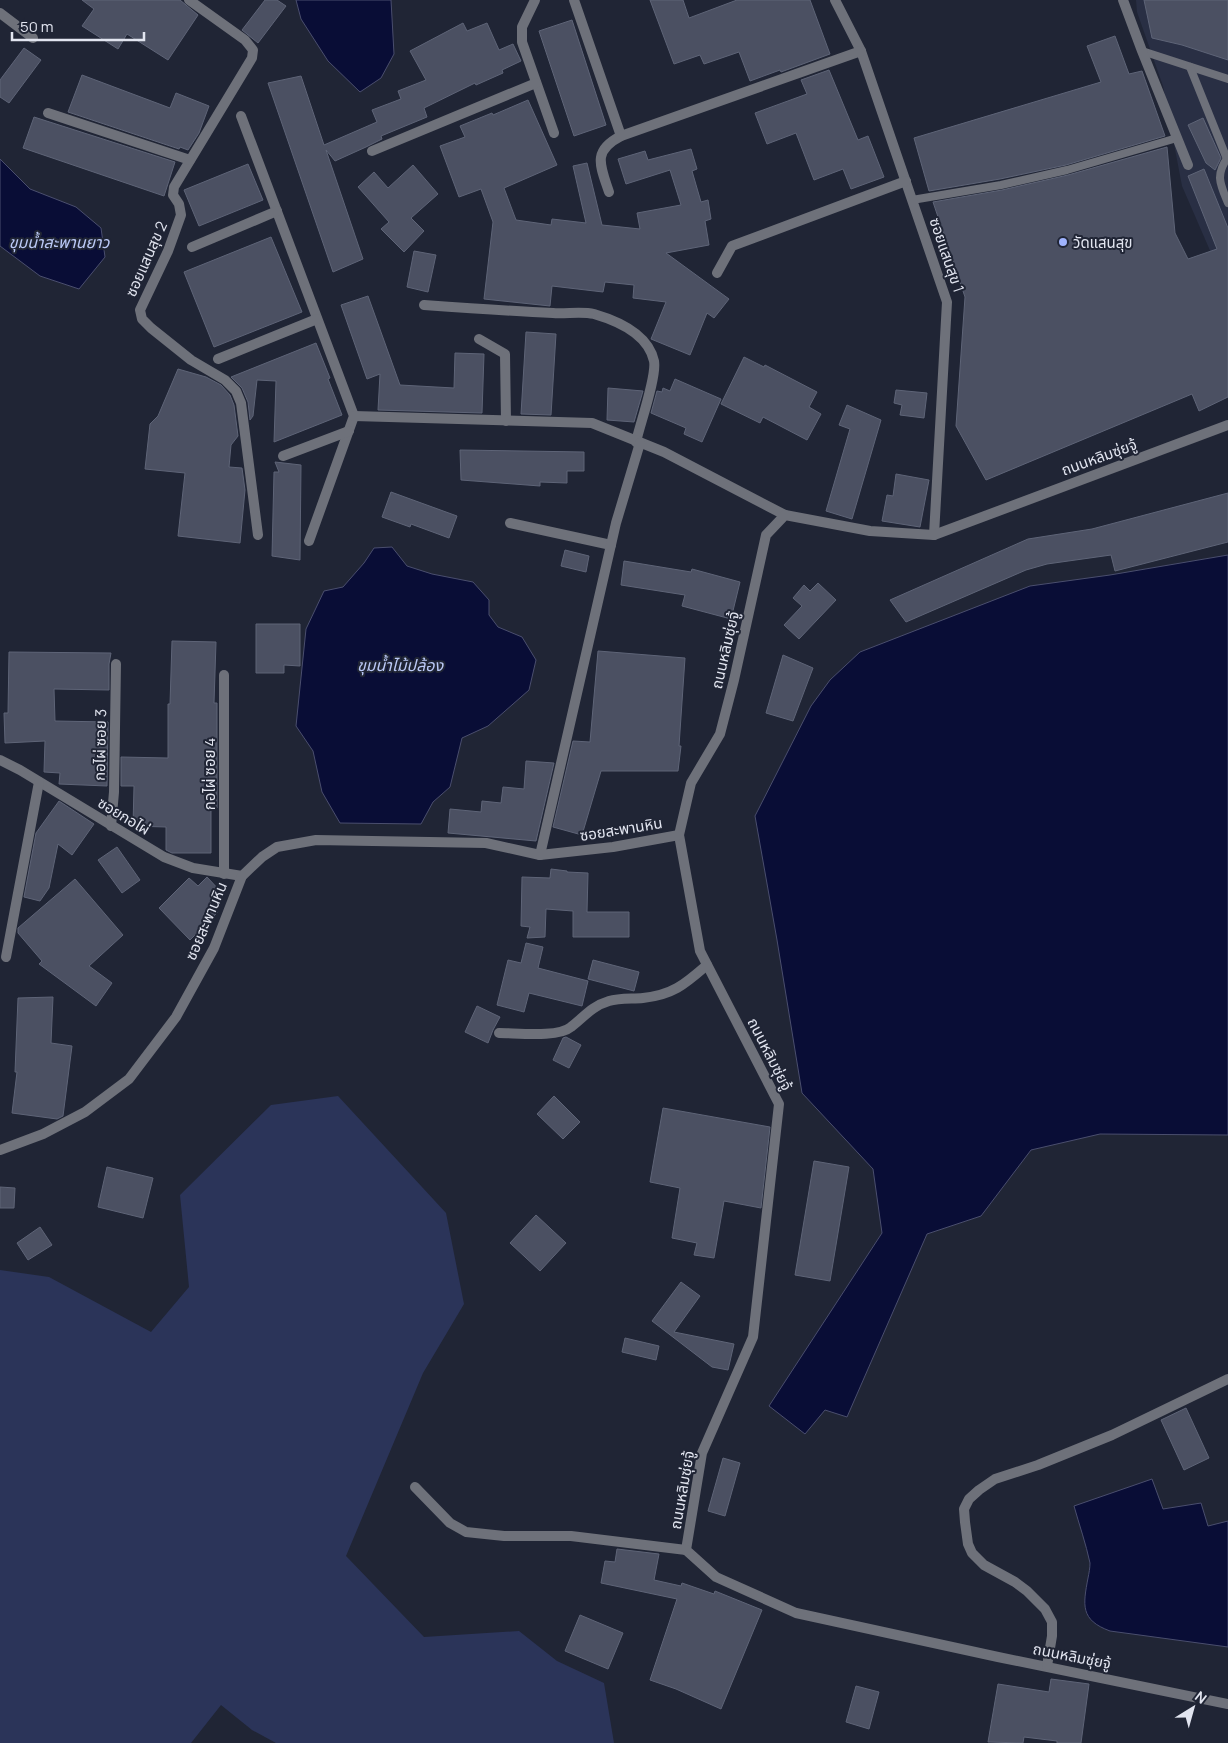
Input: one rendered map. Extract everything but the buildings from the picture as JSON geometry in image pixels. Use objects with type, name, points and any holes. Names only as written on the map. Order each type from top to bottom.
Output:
[{"type":"street","name":"ซอยแสนสุข 2","points":[[189,0],[245,40],[253,50],[252,58],[174,187],[173,195],[179,204],[181,215],[168,251],[140,310],[142,318],[151,328],[191,360],[225,380],[236,391],[241,403],[258,536]]},
{"type":"street","points":[[535,0],[522,27],[522,42],[554,133]]},
{"type":"street","points":[[574,0],[621,136]]},
{"type":"street","name":"ซอยแสนสุข 1","points":[[835,0],[861,50],[947,302],[934,534]]},
{"type":"street","points":[[1123,0],[1188,164]]},
{"type":"street","points":[[0,13],[33,38]]},
{"type":"street","points":[[608,192],[600,165],[601,154],[608,143],[621,136],[861,50]]},
{"type":"street","points":[[372,151],[536,83]]},
{"type":"street","points":[[48,113],[190,160]]},
{"type":"street","points":[[241,116],[354,416],[309,541]]},
{"type":"street","points":[[717,273],[732,246],[906,181]]},
{"type":"street","points":[[192,247],[276,211]]},
{"type":"street","points":[[424,305],[554,314],[592,313],[623,325],[640,337],[650,348],[654,363],[638,442],[611,545],[540,854]]},
{"type":"street","points":[[218,360],[317,319]]},
{"type":"street","points":[[479,339],[505,354],[506,421]]},
{"type":"street","points":[[354,416],[592,423],[664,452],[784,515]]},
{"type":"street","name":"ถนนหลิมซุ่ยจู้","points":[[1228,425],[934,534],[870,531],[784,515],[766,535],[720,734],[691,783],[679,835],[700,952],[779,1104],[753,1337],[702,1453],[686,1550],[716,1577],[796,1613],[1228,1704]]},
{"type":"street","points":[[283,456],[349,430]]},
{"type":"street","points":[[510,523],[611,545]]},
{"type":"street","name":"กอไผ่ ซอย 3","points":[[111,826],[114,792],[116,664]]},
{"type":"street","name":"กอไผ่ ซอย 4","points":[[224,675],[224,874]]},
{"type":"street","name":"ซอยกอไผ่","points":[[0,760],[164,858],[193,868],[242,876]]},
{"type":"street","points":[[6,957],[39,782]]},
{"type":"street","name":"ซอยสะพานหิน","points":[[0,1150],[43,1134],[86,1112],[130,1079],[176,1017],[210,956],[242,876],[262,857],[277,847],[316,840],[486,844],[540,854],[613,847],[679,835]]},
{"type":"street","points":[[499,1033],[560,1032],[570,1028],[595,1006],[610,1000],[645,998],[670,993],[707,965]]},
{"type":"street","points":[[1047,1666],[1052,1636],[1052,1622],[1045,1609],[1027,1591],[984,1565],[972,1553],[968,1544],[964,1522],[964,1508],[969,1499],[995,1479],[1038,1465],[1112,1435],[1228,1379]]},
{"type":"street","points":[[415,1487],[450,1523],[466,1532],[504,1536],[572,1536],[686,1550]]},
{"type":"lane","points":[[1142,51],[1228,79]]},
{"type":"lane","points":[[1190,67],[1228,158],[1219,175],[1228,203]]},
{"type":"lane","points":[[912,200],[1001,185],[1067,170],[1177,138]]},
{"type":"shaded area","points":[[1136,0],[1228,0],[1228,292],[1182,186],[1163,86],[1137,12]]},
{"type":"shaded area","points":[[338,1096],[446,1213],[464,1304],[423,1373],[346,1556],[424,1637],[519,1631],[557,1661],[604,1683],[614,1743],[276,1743],[252,1730],[221,1705],[191,1743],[0,1743],[0,1270],[49,1277],[151,1332],[189,1287],[180,1195],[271,1105]]},
{"type":"water","points":[[296,0],[391,0],[394,54],[381,78],[360,92],[328,61],[301,19]]},
{"type":"water","name":"ขุมน้ำสะพานยาว","points":[[0,159],[30,189],[76,207],[101,228],[105,257],[79,289],[40,276],[0,246]]},
{"type":"water","name":"ขุมน้ำไม้ปล้อง","points":[[392,547],[407,566],[432,574],[473,582],[489,600],[489,615],[498,627],[522,637],[536,660],[529,690],[488,726],[462,738],[450,787],[433,802],[421,824],[340,823],[322,792],[313,751],[296,726],[306,629],[324,591],[343,587],[364,563],[374,548]]},
{"type":"water","points":[[1228,555],[1228,1135],[1100,1134],[1031,1150],[981,1216],[927,1234],[847,1417],[825,1410],[805,1434],[769,1406],[882,1233],[873,1169],[802,1093],[755,816],[811,706],[830,680],[860,652],[1030,586],[1110,575]]},
{"type":"water","points":[[1152,1479],[1163,1509],[1201,1503],[1208,1526],[1228,1521],[1228,1647],[1110,1631],[1100,1627],[1089,1617],[1086,1610],[1085,1596],[1090,1563],[1074,1506]]},
{"type":"place","name":"วัดแสนสุข","points":[[1063,242]]}]
